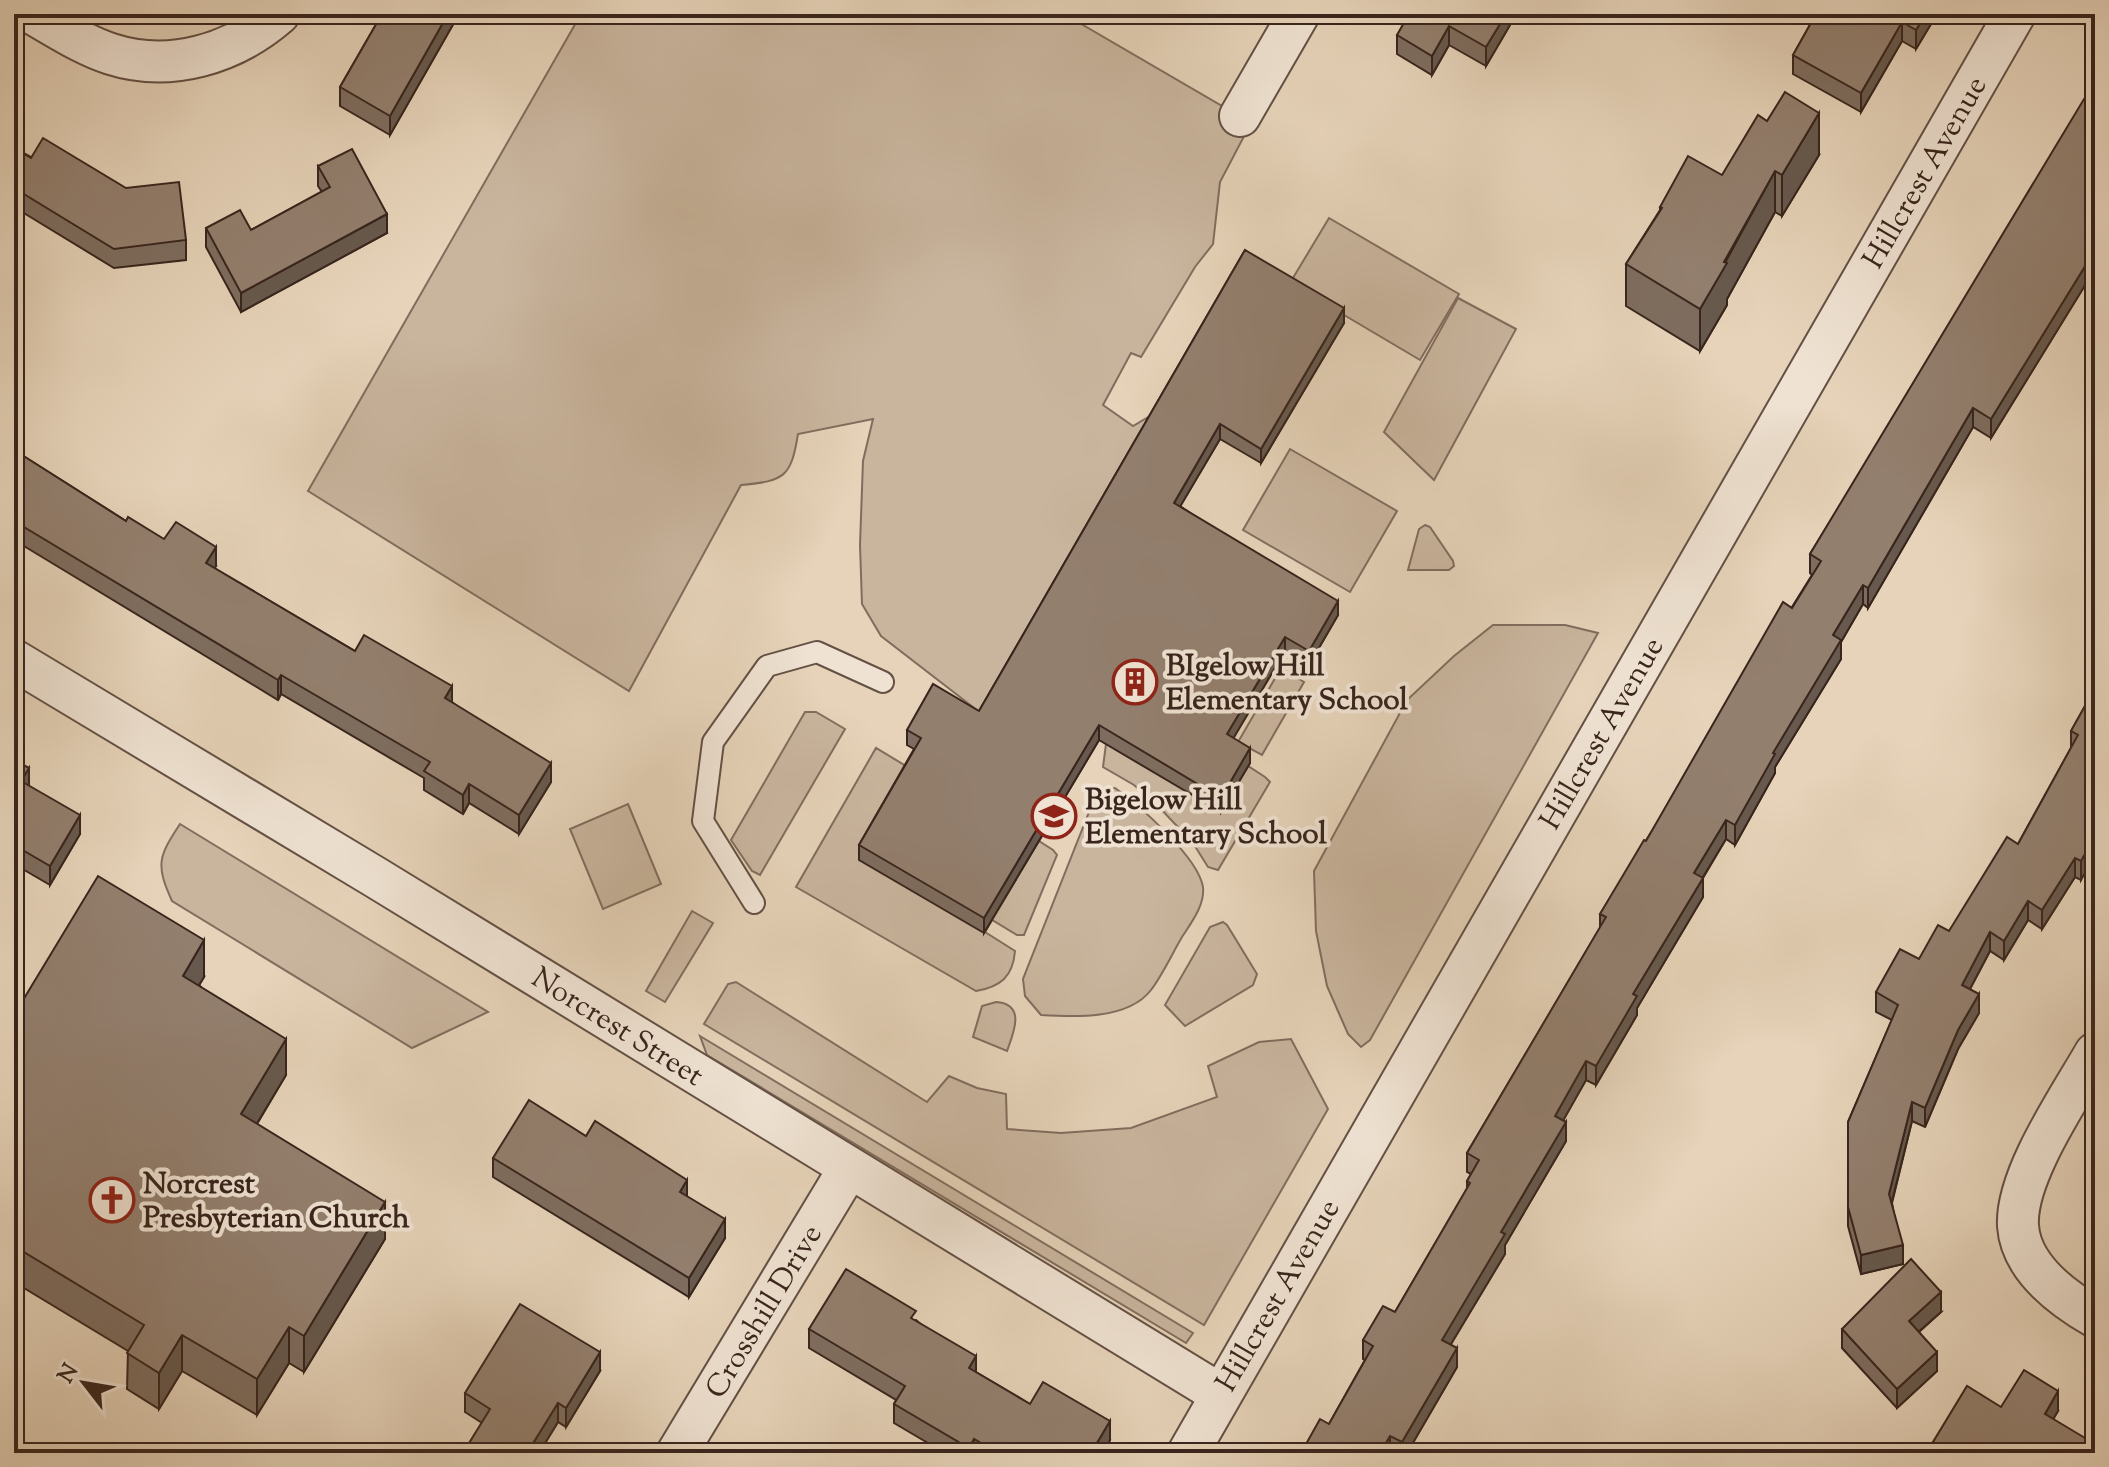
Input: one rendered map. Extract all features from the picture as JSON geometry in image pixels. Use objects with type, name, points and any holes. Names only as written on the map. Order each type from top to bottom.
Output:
[{"type":"street","points":[[33,14],[86,44],[111,54],[164,62],[218,52],[242,40],[279,14]]},
{"type":"street","points":[[1240,116],[1299,14]]},
{"type":"street","name":"Hillcrest Avenue","points":[[1188,1453],[2015,14]]},
{"type":"street","name":"Norcrest Street","points":[[14,660],[1220,1394]]},
{"type":"street","points":[[2095,1053],[2029,1174],[2020,1201],[2018,1227],[2026,1254],[2042,1277],[2095,1317]]},
{"type":"street","name":"Crosshill Drive","points":[[677,1453],[849,1168]]},
{"type":"lane","points":[[754,903],[703,821],[713,742],[767,666],[817,652],[883,682]]},
{"type":"shaded area","points":[[581,14],[1064,14],[1251,123],[1220,182],[1213,244],[1195,267],[1141,357],[1131,353],[1103,405],[1133,426],[1160,410],[982,714],[881,636],[862,604],[860,545],[863,461],[873,419],[798,434],[792,460],[783,474],[767,481],[741,485],[629,691],[308,491]]},
{"type":"shaded area","points":[[1329,218],[1459,294],[1420,360],[1290,283]]},
{"type":"shaded area","points":[[1458,298],[1516,329],[1434,480],[1384,432]]},
{"type":"shaded area","points":[[1290,449],[1397,511],[1350,592],[1243,530]]},
{"type":"shaded area","points":[[1425,525],[1430,527],[1453,561],[1454,566],[1449,570],[1408,570],[1419,529]]},
{"type":"shaded area","points":[[1493,625],[1565,625],[1598,633],[1370,1040],[1361,1047],[1348,1034],[1327,986],[1316,931],[1314,871],[1407,700]]},
{"type":"shaded area","points":[[1281,668],[1304,682],[1262,755],[1238,742]]},
{"type":"shaded area","points":[[805,712],[816,712],[845,729],[760,875],[752,871],[731,840]]},
{"type":"shaded area","points":[[927,743],[1052,819],[1039,841],[1057,855],[1024,935],[1017,935],[992,920],[985,932],[1015,951],[1011,968],[998,983],[976,991],[796,887],[876,748],[911,769]]},
{"type":"shaded area","points":[[1106,744],[1248,766],[1270,782],[1218,870],[1208,867],[1193,843],[1159,807],[1134,785],[1103,767]]},
{"type":"shaded area","points":[[1115,788],[1152,819],[1191,861],[1203,887],[1202,900],[1160,977],[1141,1000],[1115,1012],[1041,1015],[1025,996],[1023,979],[1093,802],[1101,791]]},
{"type":"shaded area","points":[[628,804],[661,884],[603,909],[570,829]]},
{"type":"shaded area","points":[[180,824],[488,1012],[412,1048],[172,901],[163,878],[162,861]]},
{"type":"shaded area","points":[[692,911],[713,923],[665,1002],[646,991]]},
{"type":"shaded area","points":[[1223,922],[1257,974],[1253,985],[1185,1026],[1165,1005],[1210,927]]},
{"type":"shaded area","points":[[736,982],[927,1102],[949,1076],[977,1088],[1006,1094],[1007,1129],[1061,1133],[1131,1128],[1217,1097],[1208,1066],[1259,1042],[1291,1039],[1328,1109],[1204,1325],[704,1024],[728,984]]},
{"type":"shaded area","points":[[996,1002],[1005,1004],[1015,1013],[1015,1028],[1007,1051],[973,1037],[982,1006]]},
{"type":"shaded area","points":[[700,1036],[1193,1333],[1186,1343],[707,1055]]},
{"type":"building","points":[[382,14],[448,14],[390,116],[340,87]]},
{"type":"building","points":[[1409,14],[1506,14],[1486,47],[1449,26],[1432,56],[1397,35]]},
{"type":"building","points":[[1816,14],[1926,14],[1916,30],[1902,22],[1861,93],[1793,55]]},
{"type":"building","points":[[1785,92],[1819,113],[1782,175],[1775,171],[1700,309],[1626,264],[1662,208],[1688,156],[1722,175],[1758,115],[1767,121]]},
{"type":"building","points":[[2084,99],[2095,103],[2095,250],[1991,419],[1973,408],[1868,588],[1863,585],[1833,635],[1841,640],[1773,753],[1735,825],[1726,820],[1694,873],[1703,878],[1633,994],[1637,996],[1596,1066],[1586,1061],[1555,1116],[1566,1122],[1442,1340],[1457,1348],[1402,1442],[1390,1436],[1380,1453],[1301,1453],[1320,1419],[1329,1424],[1373,1346],[1363,1340],[1383,1306],[1395,1312],[1470,1183],[1467,1181],[1479,1160],[1467,1153],[1606,917],[1600,914],[1646,841],[1783,602],[1792,608],[1821,561],[1810,554]]},
{"type":"building","points":[[43,138],[126,188],[179,182],[186,240],[114,249],[14,188],[14,148],[31,158]]},
{"type":"building","points":[[352,149],[387,214],[241,293],[206,228],[240,210],[251,230],[330,187],[318,166]]},
{"type":"building","name":"BIgelow Hill Elementary School","points":[[1245,250],[1344,308],[1261,449],[1220,424],[1174,503],[1338,601],[1309,651],[1285,637],[1227,734],[1250,748],[1221,798],[1099,725],[984,918],[859,845],[921,738],[907,730],[933,684],[979,711]]},
{"type":"building","points":[[14,450],[126,521],[128,517],[164,539],[176,522],[216,547],[206,563],[355,651],[364,635],[452,686],[445,698],[551,763],[519,815],[469,784],[463,795],[424,771],[430,762],[281,675],[278,680],[14,521]]},
{"type":"building","points":[[2095,688],[2095,836],[2081,861],[2075,858],[2042,910],[2028,901],[2004,941],[1990,932],[1962,985],[1979,994],[1958,1030],[1925,1108],[1912,1102],[1889,1194],[1903,1245],[1861,1255],[1848,1207],[1848,1122],[1898,1005],[1876,992],[1900,949],[1919,959],[1938,925],[1949,931],[2007,837],[2018,844],[2078,735],[2071,731]]},
{"type":"building","points":[[14,760],[29,768],[21,781],[80,815],[50,866],[14,845]]},
{"type":"building","name":"Norcrest Presbyterian Church","points":[[98,876],[204,940],[183,976],[286,1039],[241,1114],[385,1202],[304,1336],[289,1327],[257,1379],[182,1335],[159,1373],[127,1353],[144,1325],[14,1246],[14,1015]]},
{"type":"building","points":[[529,1100],[586,1136],[595,1121],[687,1180],[680,1192],[725,1219],[689,1278],[493,1158]]},
{"type":"building","points":[[1911,1259],[1941,1292],[1909,1321],[1937,1352],[1897,1389],[1842,1329]]},
{"type":"building","points":[[846,1269],[916,1311],[911,1318],[976,1356],[969,1368],[1030,1404],[1043,1382],[1110,1421],[1091,1453],[998,1453],[974,1439],[969,1448],[894,1404],[905,1386],[809,1329]]},
{"type":"building","points":[[520,1304],[600,1352],[566,1408],[558,1403],[527,1453],[463,1453],[490,1409],[465,1393]]},
{"type":"building","points":[[2024,1370],[2058,1391],[2045,1414],[2095,1444],[2095,1453],[2028,1453],[2023,1450],[2021,1453],[1952,1453],[1933,1442],[1967,1386],[2001,1407]]},
{"type":"building","points":[[1671,1447],[1674,1453],[1654,1453]]},
{"type":"place","name":"BIgelow Hill Elementary School","points":[[1135,682]]},
{"type":"place","name":"Bigelow Hill Elementary School","points":[[1054,816]]},
{"type":"place","name":"Norcrest Presbyterian Church","points":[[112,1200]]}]
